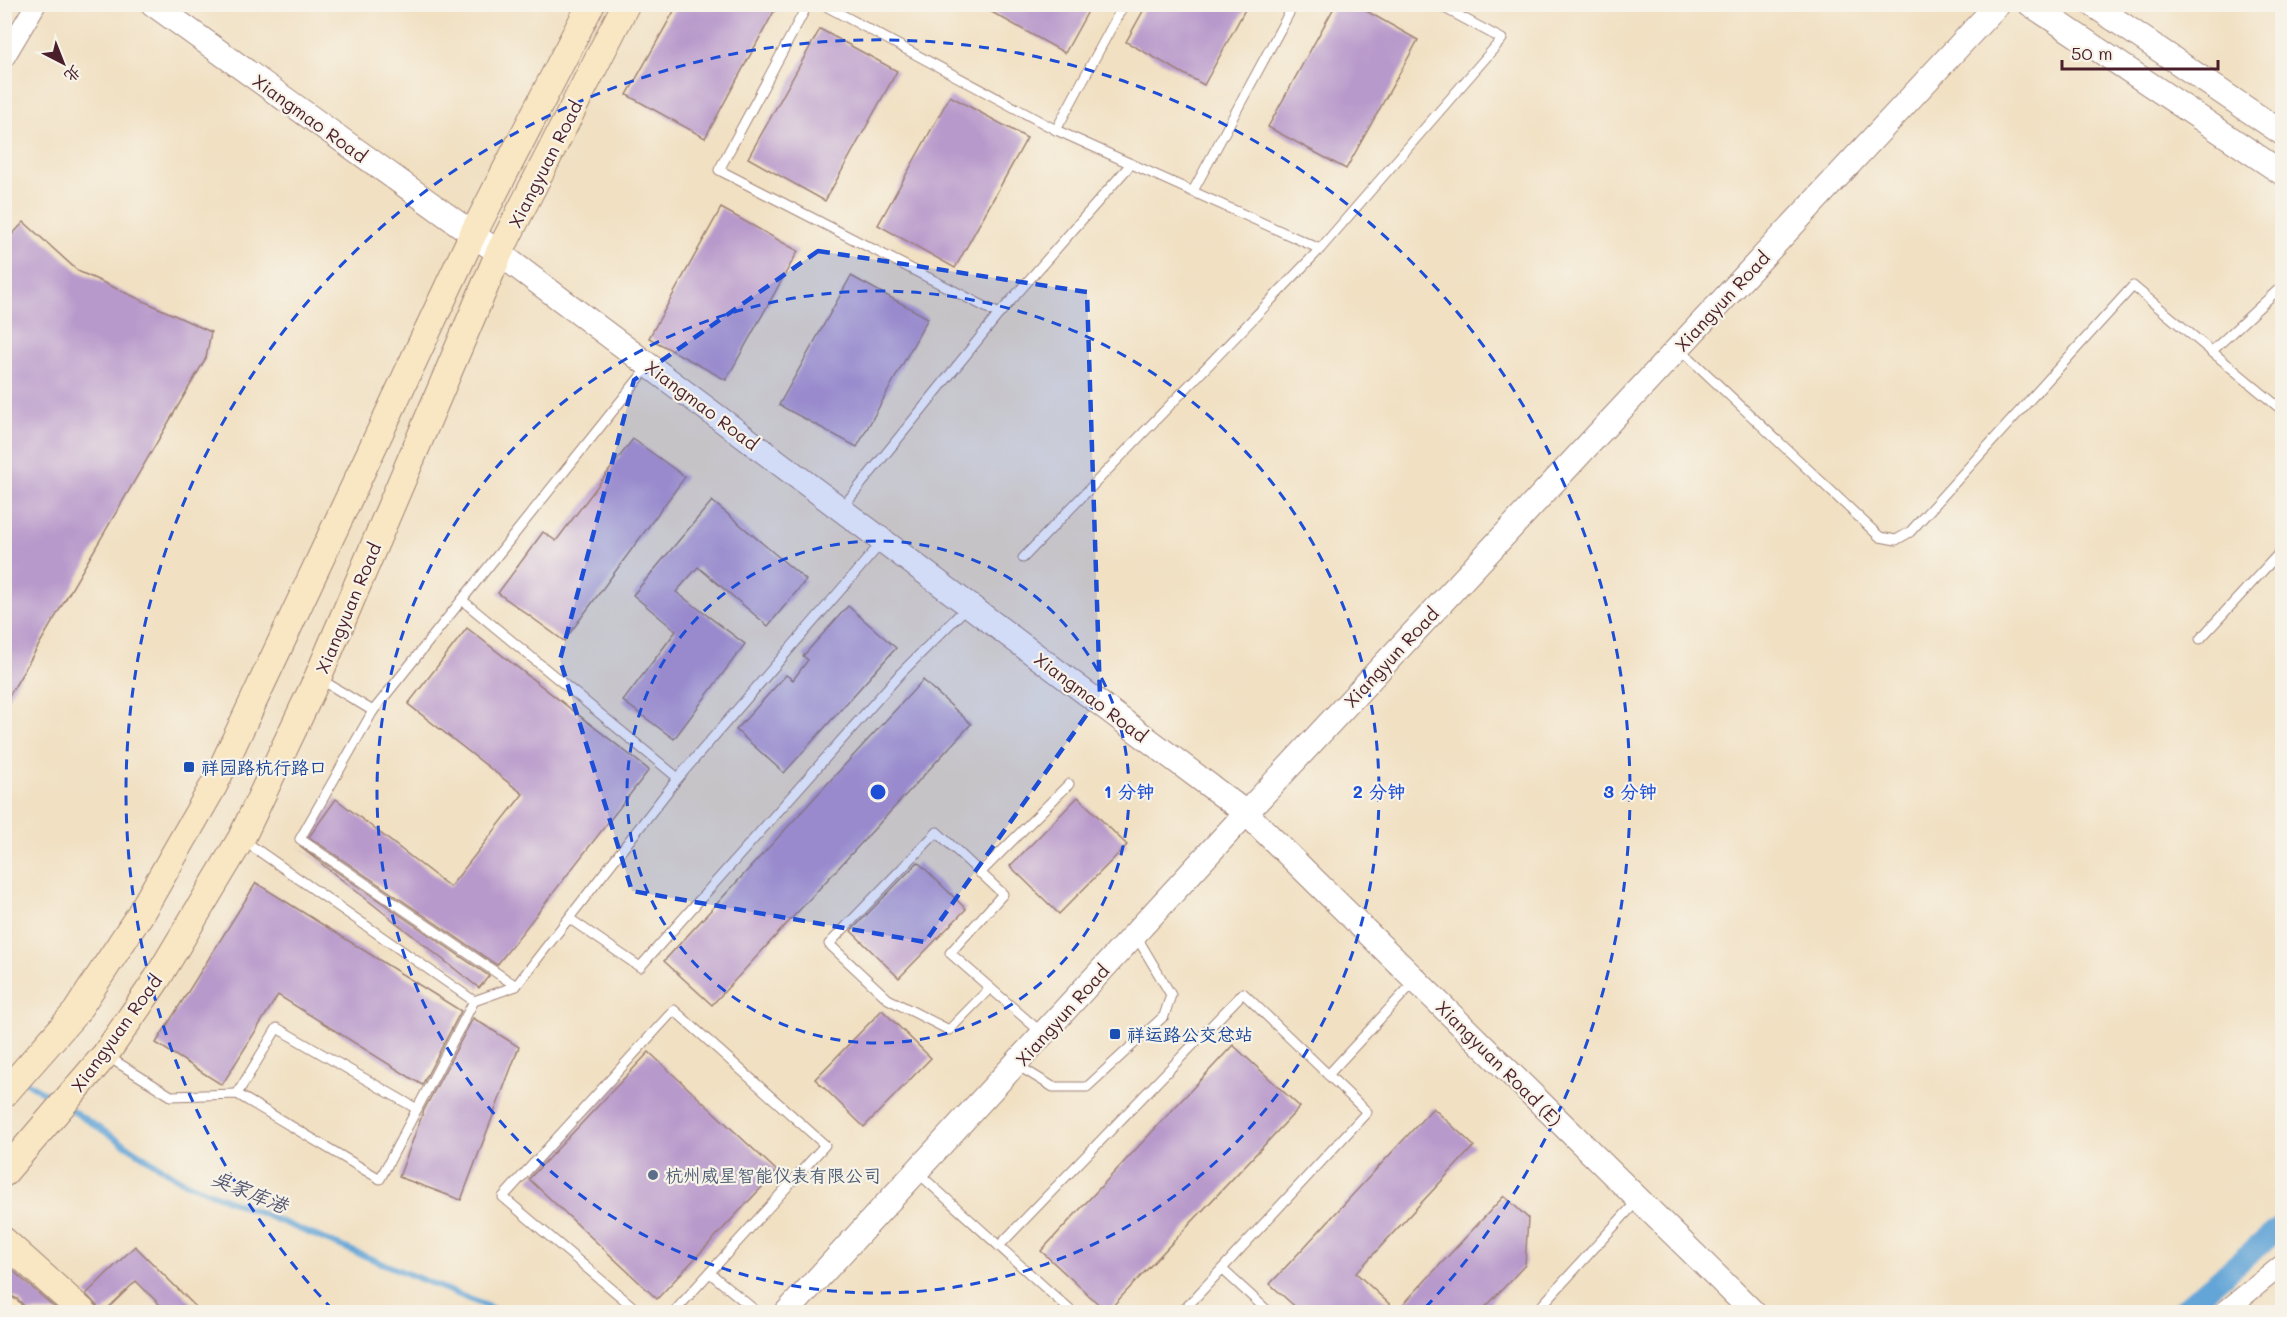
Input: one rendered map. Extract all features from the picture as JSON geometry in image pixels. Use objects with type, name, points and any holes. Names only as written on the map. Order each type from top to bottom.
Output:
[{"type":"main road","name":"Xiangyuan Road","points":[[4,1094],[76,1012],[139,916],[214,785],[473,234],[591,4]]},
{"type":"main road","name":"Xiangyuan Road","points":[[4,1173],[105,1055],[157,979],[241,839],[318,677],[499,253],[626,4]]},
{"type":"main road","points":[[4,1241],[83,1312]]},
{"type":"main road","points":[[4,1309],[9,1312]]},
{"type":"street","points":[[4,58],[36,4]]},
{"type":"street","name":"Xiangmao Road","points":[[153,4],[499,253],[1246,813]]},
{"type":"street","name":"Xiangyun Road","points":[[787,1312],[1246,813],[1998,4]]},
{"type":"street","points":[[2030,4],[2283,172]]},
{"type":"street","points":[[2091,4],[2283,133]]},
{"type":"street","name":"Xiangyuan Road (E)","points":[[1246,813],[1753,1312]]},
{"type":"street","points":[[2224,1312],[2283,1264]]},
{"type":"lane","points":[[808,4],[719,170],[999,314]]},
{"type":"lane","points":[[822,4],[1056,130],[1320,249]]},
{"type":"lane","points":[[1056,130],[1124,4]]},
{"type":"lane","points":[[1193,191],[1294,4]]},
{"type":"lane","points":[[1023,558],[1320,249],[1502,39],[1437,4]]},
{"type":"lane","points":[[841,510],[999,314],[1131,164]]},
{"type":"lane","points":[[1679,348],[1880,537],[1896,540],[1910,532],[2133,285],[2283,410]]},
{"type":"lane","points":[[2211,352],[2283,286]]},
{"type":"lane","points":[[516,986],[300,839],[373,711],[649,366]]},
{"type":"lane","points":[[105,1055],[171,1096],[237,1094],[380,1179],[474,1001],[516,986],[678,778],[883,541]]},
{"type":"lane","points":[[2200,639],[2283,550]]},
{"type":"lane","points":[[462,600],[678,778]]},
{"type":"lane","points":[[570,919],[640,967],[901,673],[968,605]]},
{"type":"lane","points":[[318,677],[373,711]]},
{"type":"lane","points":[[980,873],[1069,784]]},
{"type":"lane","points":[[990,988],[949,1030],[888,999],[829,944],[937,831],[1003,894],[950,953],[1044,1034]]},
{"type":"lane","points":[[241,839],[474,1001]]},
{"type":"lane","points":[[1016,1064],[1053,1087],[1087,1087],[1164,1016],[1171,995],[1135,934]]},
{"type":"lane","points":[[1328,1075],[1416,980]]},
{"type":"lane","points":[[999,1246],[1243,993],[1367,1112],[1182,1312]]},
{"type":"lane","points":[[639,1312],[503,1197],[674,1010],[825,1145],[674,1312]]},
{"type":"lane","points":[[237,1094],[277,1028],[417,1109]]},
{"type":"lane","points":[[917,1172],[1072,1312]]},
{"type":"lane","points":[[1536,1312],[1638,1199]]},
{"type":"lane","points":[[1222,1269],[1269,1312]]},
{"type":"lane","points":[[710,1273],[757,1312]]},
{"type":"highlighted area","points":[[818,251],[1087,292],[1100,696],[925,942],[632,891],[560,660],[634,380]]},
{"type":"building","points":[[678,4],[778,4],[705,138],[627,95]]},
{"type":"building","points":[[977,4],[1092,4],[1065,53]]},
{"type":"building","points":[[1147,4],[1248,4],[1204,85],[1126,42]]},
{"type":"building","points":[[1336,4],[1354,4],[1418,40],[1346,169],[1268,127]]},
{"type":"building","points":[[820,29],[897,71],[825,201],[748,158]]},
{"type":"building","points":[[950,96],[1027,138],[955,268],[878,225]]},
{"type":"building","points":[[721,208],[798,251],[726,380],[649,338]]},
{"type":"building","points":[[24,222],[78,271],[211,332],[206,358],[4,705],[4,243]]},
{"type":"building","points":[[851,276],[928,318],[857,447],[779,405]]},
{"type":"building","points":[[633,439],[685,477],[564,641],[498,593],[543,532],[556,541]]},
{"type":"building","points":[[712,501],[806,580],[768,626],[698,567],[676,592],[745,644],[674,739],[623,701],[676,631],[633,595]]},
{"type":"building","points":[[848,606],[896,648],[784,773],[736,730],[786,675],[793,680],[808,660],[803,656]]},
{"type":"building","points":[[467,628],[649,770],[497,965],[309,837],[336,799],[450,887],[523,794],[408,704]]},
{"type":"building","points":[[923,680],[971,724],[712,1005],[664,961]]},
{"type":"building","points":[[1078,797],[1127,845],[1059,914],[1010,866]]},
{"type":"building","points":[[299,846],[489,976],[479,988]]},
{"type":"building","points":[[918,862],[966,909],[899,978],[851,931]]},
{"type":"building","points":[[256,883],[461,1011],[422,1085],[278,995],[222,1085],[156,1043]]},
{"type":"building","points":[[882,1010],[931,1058],[864,1127],[815,1079]]},
{"type":"building","points":[[473,1018],[519,1047],[461,1200],[399,1177],[424,1110]]},
{"type":"building","points":[[1233,1045],[1300,1107],[1107,1312],[1041,1251]]},
{"type":"building","name":"杭州威星智能仪表有限公司","points":[[649,1052],[777,1171],[657,1299],[529,1179]]},
{"type":"building","points":[[1433,1108],[1474,1146],[1356,1273],[1397,1311],[1504,1196],[1528,1218],[1525,1265],[1481,1312],[1301,1312],[1270,1284]]},
{"type":"building","points":[[135,1246],[201,1312],[167,1312],[136,1281],[104,1312],[98,1312],[98,1307],[86,1294]]},
{"type":"building","points":[[4,1263],[60,1312],[25,1312],[18,1299],[4,1293]]},
{"type":"waterway","name":"吴家库港","points":[[25,1081],[57,1101]]},
{"type":"waterway","name":"吴家库港","points":[[68,1108],[182,1181],[501,1312]]},
{"type":"waterway","points":[[2180,1312],[2282,1226]]},
{"type":"place","name":"祥园路杭行路口","points":[[189,767]]},
{"type":"place","name":"祥运路公交总站","points":[[1115,1034]]},
{"type":"place","name":"杭州威星智能仪表有限公司","points":[[653,1175]]}]
